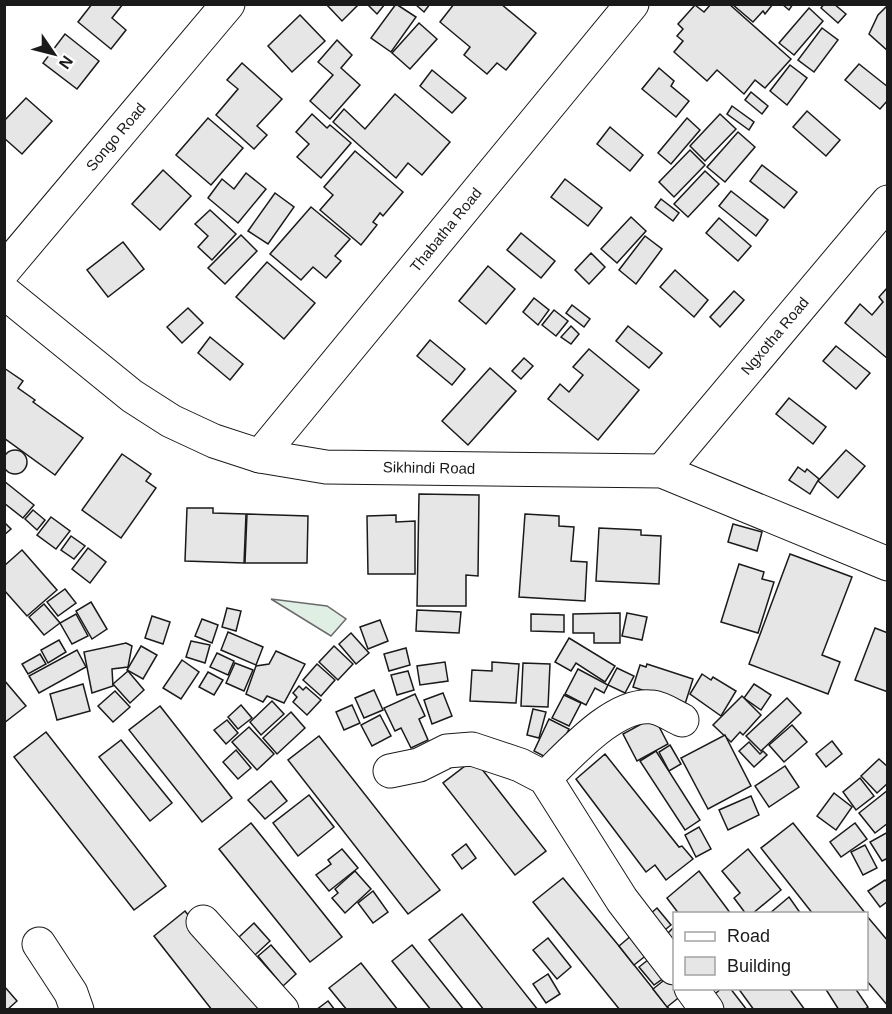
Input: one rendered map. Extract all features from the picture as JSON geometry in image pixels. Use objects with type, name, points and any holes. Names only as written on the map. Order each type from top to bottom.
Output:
[{"type":"street","name":"Songo Road","points":[[4,270],[228,4]]},
{"type":"street","name":"Thabatha Road","points":[[260,456],[632,4]]},
{"type":"street","name":"Ngxotha Road","points":[[662,471],[888,202]]},
{"type":"street","name":"Sikhindi Road","points":[[4,292],[132,396],[182,426],[214,441],[260,456],[326,466],[662,471],[888,564]]},
{"type":"street","points":[[545,778],[586,738],[617,716],[637,707],[654,707],[682,720]]},
{"type":"street","points":[[390,771],[419,765],[447,751],[472,749],[520,765],[545,778],[622,900],[673,965]]},
{"type":"street","points":[[204,922],[282,1010]]},
{"type":"street","points":[[39,944],[71,993],[77,1010]]},
{"type":"street","points":[[692,990],[707,1010]]},
{"type":"green space","points":[[271,599],[327,606],[346,619],[331,636]]},
{"type":"building","points":[[92,4],[123,4],[112,18],[126,30],[111,49],[78,22]]},
{"type":"building","points":[[326,4],[359,4],[342,21]]},
{"type":"building","points":[[367,4],[385,4],[377,14]]},
{"type":"building","points":[[396,4],[416,17],[391,52],[371,38]]},
{"type":"building","points":[[415,4],[430,4],[424,12]]},
{"type":"building","points":[[454,4],[501,4],[536,33],[506,70],[497,63],[487,74],[464,55],[470,47],[440,22]]},
{"type":"building","points":[[711,4],[729,4],[791,59],[765,88],[755,80],[744,94],[717,70],[707,81],[674,52],[683,41],[677,36],[683,29],[678,24],[695,5],[704,12]]},
{"type":"building","points":[[732,4],[773,4],[765,14],[763,11],[753,22]]},
{"type":"building","points":[[782,4],[793,4],[789,10]]},
{"type":"building","points":[[824,4],[834,4],[846,14],[838,23],[821,8]]},
{"type":"building","points":[[888,5],[888,51],[869,34],[878,15]]},
{"type":"building","points":[[809,8],[823,21],[794,55],[779,43]]},
{"type":"building","points":[[300,15],[325,41],[292,72],[268,46]]},
{"type":"building","points":[[419,23],[437,39],[410,69],[392,53]]},
{"type":"building","points":[[822,28],[838,40],[814,72],[798,60]]},
{"type":"building","points":[[65,34],[99,61],[77,89],[43,63]]},
{"type":"building","points":[[337,40],[352,55],[341,68],[360,85],[330,119],[310,101],[333,75],[318,62]]},
{"type":"building","points":[[242,63],[282,99],[257,126],[267,135],[254,149],[216,115],[238,89],[227,80]]},
{"type":"building","points":[[859,64],[888,87],[888,100],[880,109],[845,80]]},
{"type":"building","points":[[790,65],[807,78],[787,105],[770,91]]},
{"type":"building","points":[[659,68],[674,81],[671,86],[689,101],[676,117],[642,89]]},
{"type":"building","points":[[432,70],[466,98],[452,113],[420,86]]},
{"type":"building","points":[[751,92],[768,106],[762,114],[745,100]]},
{"type":"building","points":[[395,94],[450,142],[422,175],[408,163],[396,178],[333,122],[344,109],[365,129]]},
{"type":"building","points":[[26,98],[52,121],[22,154],[4,138],[4,121]]},
{"type":"building","points":[[732,106],[754,122],[749,130],[727,114]]},
{"type":"building","points":[[807,111],[840,140],[826,156],[793,127]]},
{"type":"building","points":[[312,114],[327,128],[330,125],[351,143],[321,178],[297,157],[309,144],[296,132]]},
{"type":"building","points":[[720,114],[736,129],[705,161],[690,146]]},
{"type":"building","points":[[208,118],[243,148],[211,185],[176,155]]},
{"type":"building","points":[[687,118],[700,130],[671,164],[658,153]]},
{"type":"building","points":[[610,127],[643,155],[630,171],[597,144]]},
{"type":"building","points":[[738,132],[755,147],[725,182],[707,167]]},
{"type":"building","points":[[690,150],[705,165],[674,197],[659,182]]},
{"type":"building","points":[[355,151],[403,192],[383,216],[380,213],[373,222],[377,225],[361,245],[320,210],[333,195],[324,187]]},
{"type":"building","points":[[762,165],[797,192],[784,208],[750,181]]},
{"type":"building","points":[[163,170],[191,196],[160,230],[132,204]]},
{"type":"building","points":[[705,171],[719,184],[688,217],[674,204]]},
{"type":"building","points":[[246,173],[266,189],[238,223],[208,198],[222,179],[234,189]]},
{"type":"building","points":[[565,179],[602,208],[588,226],[551,197]]},
{"type":"building","points":[[731,191],[768,220],[756,236],[719,206]]},
{"type":"building","points":[[275,193],[294,207],[268,244],[248,231]]},
{"type":"building","points":[[661,199],[679,213],[673,221],[655,207]]},
{"type":"building","points":[[311,207],[350,239],[335,256],[341,261],[326,278],[313,267],[301,280],[270,254]]},
{"type":"building","points":[[210,210],[236,234],[212,260],[198,247],[208,236],[195,224]]},
{"type":"building","points":[[631,217],[646,231],[617,263],[601,249]]},
{"type":"building","points":[[719,218],[751,246],[738,261],[706,233]]},
{"type":"building","points":[[521,233],[555,261],[541,278],[507,250]]},
{"type":"building","points":[[241,235],[257,251],[225,284],[208,268]]},
{"type":"building","points":[[645,236],[662,249],[636,284],[619,270]]},
{"type":"building","points":[[123,242],[144,269],[108,297],[87,270]]},
{"type":"building","points":[[591,253],[605,267],[589,284],[575,270]]},
{"type":"building","points":[[267,262],[315,303],[284,339],[236,297]]},
{"type":"building","points":[[488,266],[515,289],[486,324],[459,301]]},
{"type":"building","points":[[675,270],[708,300],[694,317],[660,287]]},
{"type":"building","points":[[888,287],[888,359],[845,323],[860,304],[872,315],[883,302],[879,297]]},
{"type":"building","points":[[734,291],[744,300],[720,327],[710,317]]},
{"type":"building","points":[[534,298],[549,310],[538,325],[523,312]]},
{"type":"building","points":[[572,305],[590,319],[584,327],[566,313]]},
{"type":"building","points":[[188,308],[203,323],[182,343],[167,327]]},
{"type":"building","points":[[554,310],[568,321],[556,336],[542,325]]},
{"type":"building","points":[[571,326],[579,334],[571,344],[561,337]]},
{"type":"building","points":[[628,326],[662,353],[649,368],[616,341]]},
{"type":"building","points":[[210,337],[243,364],[230,380],[198,353]]},
{"type":"building","points":[[430,340],[465,369],[452,385],[417,356]]},
{"type":"building","points":[[836,346],[870,373],[856,389],[823,361]]},
{"type":"building","points":[[589,349],[639,390],[598,440],[548,399],[560,384],[569,392],[583,375],[573,367]]},
{"type":"building","points":[[524,358],[533,366],[521,379],[512,371]]},
{"type":"building","points":[[4,368],[23,381],[18,388],[35,400],[33,402],[83,438],[55,475],[4,438]]},
{"type":"building","points":[[490,368],[516,391],[468,445],[442,421]]},
{"type":"building","points":[[789,398],[826,427],[813,444],[776,414]]},
{"type":"building","points":[[15,450],[24,453],[27,462],[24,471],[15,474],[6,471],[3,462],[6,453]]},
{"type":"building","points":[[846,450],[865,466],[838,498],[818,481]]},
{"type":"building","points":[[122,454],[151,474],[146,481],[156,488],[121,538],[82,510]]},
{"type":"building","points":[[798,467],[805,472],[807,469],[819,479],[810,494],[789,480]]},
{"type":"building","points":[[4,481],[34,505],[23,518],[4,503]]},
{"type":"building","points":[[419,494],[479,495],[478,576],[466,575],[466,606],[417,606]]},
{"type":"building","points":[[187,508],[213,508],[213,513],[246,514],[244,563],[185,561]]},
{"type":"building","points":[[33,510],[45,520],[37,530],[25,519]]},
{"type":"building","points":[[247,514],[308,516],[307,563],[245,563]]},
{"type":"building","points":[[525,514],[559,516],[559,526],[574,527],[571,561],[587,562],[585,601],[519,597]]},
{"type":"building","points":[[396,515],[396,522],[415,521],[415,574],[368,574],[367,516]]},
{"type":"building","points":[[51,517],[70,531],[56,549],[37,535]]},
{"type":"building","points":[[4,522],[11,529],[4,535]]},
{"type":"building","points":[[733,524],[762,532],[757,551],[728,542]]},
{"type":"building","points":[[599,528],[641,530],[641,535],[661,536],[659,584],[596,581]]},
{"type":"building","points":[[71,536],[85,546],[74,559],[61,550]]},
{"type":"building","points":[[88,548],[106,562],[90,583],[72,569]]},
{"type":"building","points":[[22,550],[57,590],[27,616],[4,590],[4,566]]},
{"type":"building","points":[[790,554],[852,577],[822,655],[840,662],[828,694],[749,664]]},
{"type":"building","points":[[739,564],[764,572],[762,579],[774,582],[758,633],[721,622]]},
{"type":"building","points":[[65,589],[76,603],[58,616],[47,602]]},
{"type":"building","points":[[91,602],[107,629],[92,639],[76,611]]},
{"type":"building","points":[[44,604],[60,623],[44,635],[29,617]]},
{"type":"building","points":[[227,608],[241,611],[236,631],[222,627]]},
{"type":"building","points":[[417,610],[461,612],[459,633],[416,631]]},
{"type":"building","points":[[620,613],[620,643],[594,643],[594,633],[573,633],[573,614]]},
{"type":"building","points":[[627,613],[647,617],[642,640],[622,636]]},
{"type":"building","points":[[76,614],[88,636],[72,644],[60,623]]},
{"type":"building","points":[[531,614],[564,615],[564,632],[531,631]]},
{"type":"building","points":[[152,616],[170,622],[163,644],[145,638]]},
{"type":"building","points":[[202,619],[218,625],[212,643],[195,636]]},
{"type":"building","points":[[380,620],[388,641],[368,649],[360,627]]},
{"type":"building","points":[[875,628],[888,633],[888,692],[855,680]]},
{"type":"building","points":[[228,632],[263,647],[256,665],[221,650]]},
{"type":"building","points":[[351,633],[369,653],[356,664],[339,644]]},
{"type":"building","points":[[569,638],[615,666],[605,682],[576,663],[571,671],[555,662]]},
{"type":"building","points":[[59,640],[66,652],[48,663],[41,650]]},
{"type":"building","points":[[191,641],[210,645],[205,663],[186,657]]},
{"type":"building","points":[[126,643],[132,646],[128,667],[112,669],[113,686],[92,693],[84,652]]},
{"type":"building","points":[[141,646],[157,655],[143,679],[127,670]]},
{"type":"building","points":[[334,646],[353,664],[338,680],[319,662]]},
{"type":"building","points":[[406,648],[410,665],[389,671],[384,654]]},
{"type":"building","points":[[77,650],[86,667],[39,693],[29,676]]},
{"type":"building","points":[[276,651],[305,664],[284,703],[267,696],[263,702],[246,694],[256,666],[269,664]]},
{"type":"building","points":[[217,653],[234,661],[228,675],[210,667]]},
{"type":"building","points":[[40,654],[46,664],[28,674],[22,664]]},
{"type":"building","points":[[182,660],[199,672],[181,699],[163,688]]},
{"type":"building","points":[[445,662],[448,681],[420,685],[417,666]]},
{"type":"building","points":[[492,662],[519,664],[516,703],[470,701],[472,670],[492,671]]},
{"type":"building","points":[[235,663],[253,670],[244,691],[226,683]]},
{"type":"building","points":[[523,663],[550,664],[548,707],[521,706]]},
{"type":"building","points":[[317,664],[335,680],[321,696],[303,680]]},
{"type":"building","points":[[647,664],[693,679],[685,704],[633,687],[640,665],[646,667]]},
{"type":"building","points":[[617,668],[634,676],[625,693],[608,685]]},
{"type":"building","points":[[578,669],[608,685],[604,693],[595,688],[586,705],[565,694]]},
{"type":"building","points":[[128,671],[144,690],[130,703],[113,684]]},
{"type":"building","points":[[408,671],[414,690],[397,695],[391,675]]},
{"type":"building","points":[[208,672],[223,680],[214,695],[199,687]]},
{"type":"building","points":[[702,674],[711,680],[713,677],[736,691],[721,716],[690,694]]},
{"type":"building","points":[[4,680],[26,706],[4,723]]},
{"type":"building","points":[[83,684],[90,711],[57,720],[50,694]]},
{"type":"building","points":[[754,684],[771,695],[761,710],[744,698]]},
{"type":"building","points":[[299,686],[303,690],[306,687],[321,700],[307,715],[293,702],[297,697],[293,693]]},
{"type":"building","points":[[374,690],[383,710],[364,718],[355,698]]},
{"type":"building","points":[[115,691],[130,707],[113,722],[98,706]]},
{"type":"building","points":[[443,693],[452,716],[432,724],[424,700]]},
{"type":"building","points":[[415,694],[425,716],[419,719],[428,740],[411,748],[401,728],[395,731],[384,708]]},
{"type":"building","points":[[564,695],[581,703],[569,726],[552,718]]},
{"type":"building","points":[[742,696],[761,715],[743,735],[740,732],[731,742],[713,725]]},
{"type":"building","points":[[787,698],[801,713],[761,751],[746,736]]},
{"type":"building","points":[[272,701],[284,714],[261,735],[250,722]]},
{"type":"building","points":[[241,705],[252,718],[238,729],[228,717]]},
{"type":"building","points":[[352,705],[360,723],[344,730],[336,712]]},
{"type":"building","points":[[160,706],[232,798],[202,822],[129,730]]},
{"type":"building","points":[[533,709],[546,712],[539,738],[527,735]]},
{"type":"building","points":[[291,712],[305,728],[277,754],[263,738]]},
{"type":"building","points":[[380,715],[391,736],[372,746],[361,725]]},
{"type":"building","points":[[654,717],[668,744],[637,761],[623,734]]},
{"type":"building","points":[[549,719],[569,729],[553,761],[534,751]]},
{"type":"building","points":[[227,720],[238,733],[226,744],[214,730]]},
{"type":"building","points":[[792,725],[807,742],[784,762],[769,745]]},
{"type":"building","points":[[249,727],[274,754],[257,770],[232,742]]},
{"type":"building","points":[[46,732],[166,886],[134,910],[14,757]]},
{"type":"building","points":[[725,735],[751,786],[708,809],[681,758]]},
{"type":"building","points":[[319,736],[440,890],[408,914],[288,760]]},
{"type":"building","points":[[121,740],[172,803],[150,821],[99,757]]},
{"type":"building","points":[[832,741],[842,754],[826,767],[816,754]]},
{"type":"building","points":[[749,742],[760,754],[763,751],[767,755],[754,767],[739,751]]},
{"type":"building","points":[[670,745],[681,764],[669,771],[659,752]]},
{"type":"building","points":[[236,750],[251,768],[238,779],[223,762]]},
{"type":"building","points":[[656,751],[700,820],[685,830],[640,761]]},
{"type":"building","points":[[605,754],[679,847],[682,846],[693,859],[666,880],[655,865],[646,872],[576,779]]},
{"type":"building","points":[[474,759],[546,851],[515,875],[443,783]]},
{"type":"building","points":[[879,759],[888,767],[888,783],[877,793],[861,776]]},
{"type":"building","points":[[785,766],[799,787],[769,807],[755,786]]},
{"type":"building","points":[[860,778],[874,796],[856,810],[843,792]]},
{"type":"building","points":[[271,781],[287,801],[265,819],[248,800]]},
{"type":"building","points":[[888,790],[888,823],[875,833],[859,813]]},
{"type":"building","points":[[834,793],[852,807],[836,830],[817,816]]},
{"type":"building","points":[[309,795],[334,827],[298,856],[273,823]]},
{"type":"building","points":[[751,796],[759,815],[728,830],[719,810]]},
{"type":"building","points":[[251,823],[342,937],[310,962],[219,849]]},
{"type":"building","points":[[793,823],[864,912],[811,912],[761,848]]},
{"type":"building","points":[[855,823],[867,839],[841,857],[830,842]]},
{"type":"building","points":[[699,827],[711,849],[696,857],[685,835]]},
{"type":"building","points":[[888,832],[888,858],[882,861],[870,842]]},
{"type":"building","points":[[466,844],[476,858],[462,869],[452,855]]},
{"type":"building","points":[[865,845],[877,868],[863,875],[851,852]]},
{"type":"building","points":[[342,849],[358,868],[329,891],[316,875],[331,864],[328,860]]},
{"type":"building","points":[[748,849],[781,890],[754,912],[744,912],[734,898],[740,893],[722,871]]},
{"type":"building","points":[[355,871],[371,889],[345,913],[332,898],[338,893],[335,889]]},
{"type":"building","points":[[699,871],[730,912],[678,912],[667,898]]},
{"type":"building","points":[[563,878],[670,1010],[620,1010],[533,902]]},
{"type":"building","points":[[885,880],[888,883],[888,901],[880,907],[868,891]]},
{"type":"building","points":[[373,891],[388,912],[373,923],[358,903]]},
{"type":"building","points":[[789,897],[800,912],[771,912]]},
{"type":"building","points":[[657,908],[671,925],[656,937],[642,921]]},
{"type":"building","points":[[185,911],[262,1010],[212,1010],[154,936]]},
{"type":"building","points":[[462,914],[538,1010],[484,1010],[429,940]]},
{"type":"building","points":[[868,917],[888,941],[888,1006],[868,982]]},
{"type":"building","points":[[254,923],[270,941],[255,955],[239,937]]},
{"type":"building","points":[[673,928],[673,950],[660,941]]},
{"type":"building","points":[[632,935],[648,954],[634,965],[619,946]]},
{"type":"building","points":[[548,938],[571,967],[557,979],[533,950]]},
{"type":"building","points":[[271,945],[296,974],[283,986],[258,956]]},
{"type":"building","points":[[412,945],[464,1010],[431,1010],[392,961]]},
{"type":"building","points":[[653,956],[668,975],[654,985],[639,967]]},
{"type":"building","points":[[361,963],[398,1010],[347,1010],[329,988]]},
{"type":"building","points":[[548,974],[560,994],[546,1003],[533,984]]},
{"type":"building","points":[[668,977],[673,983],[673,990],[678,990],[682,995],[667,1007],[653,989]]},
{"type":"building","points":[[4,986],[17,1001],[7,1010],[4,1010]]},
{"type":"building","points":[[720,990],[732,990],[747,1010],[719,1010],[710,998]]},
{"type":"building","points":[[739,990],[790,990],[805,1010],[754,1010]]},
{"type":"building","points":[[826,990],[856,990],[868,1007],[864,1010],[839,1010]]},
{"type":"building","points":[[328,1001],[335,1010],[316,1010]]}]
